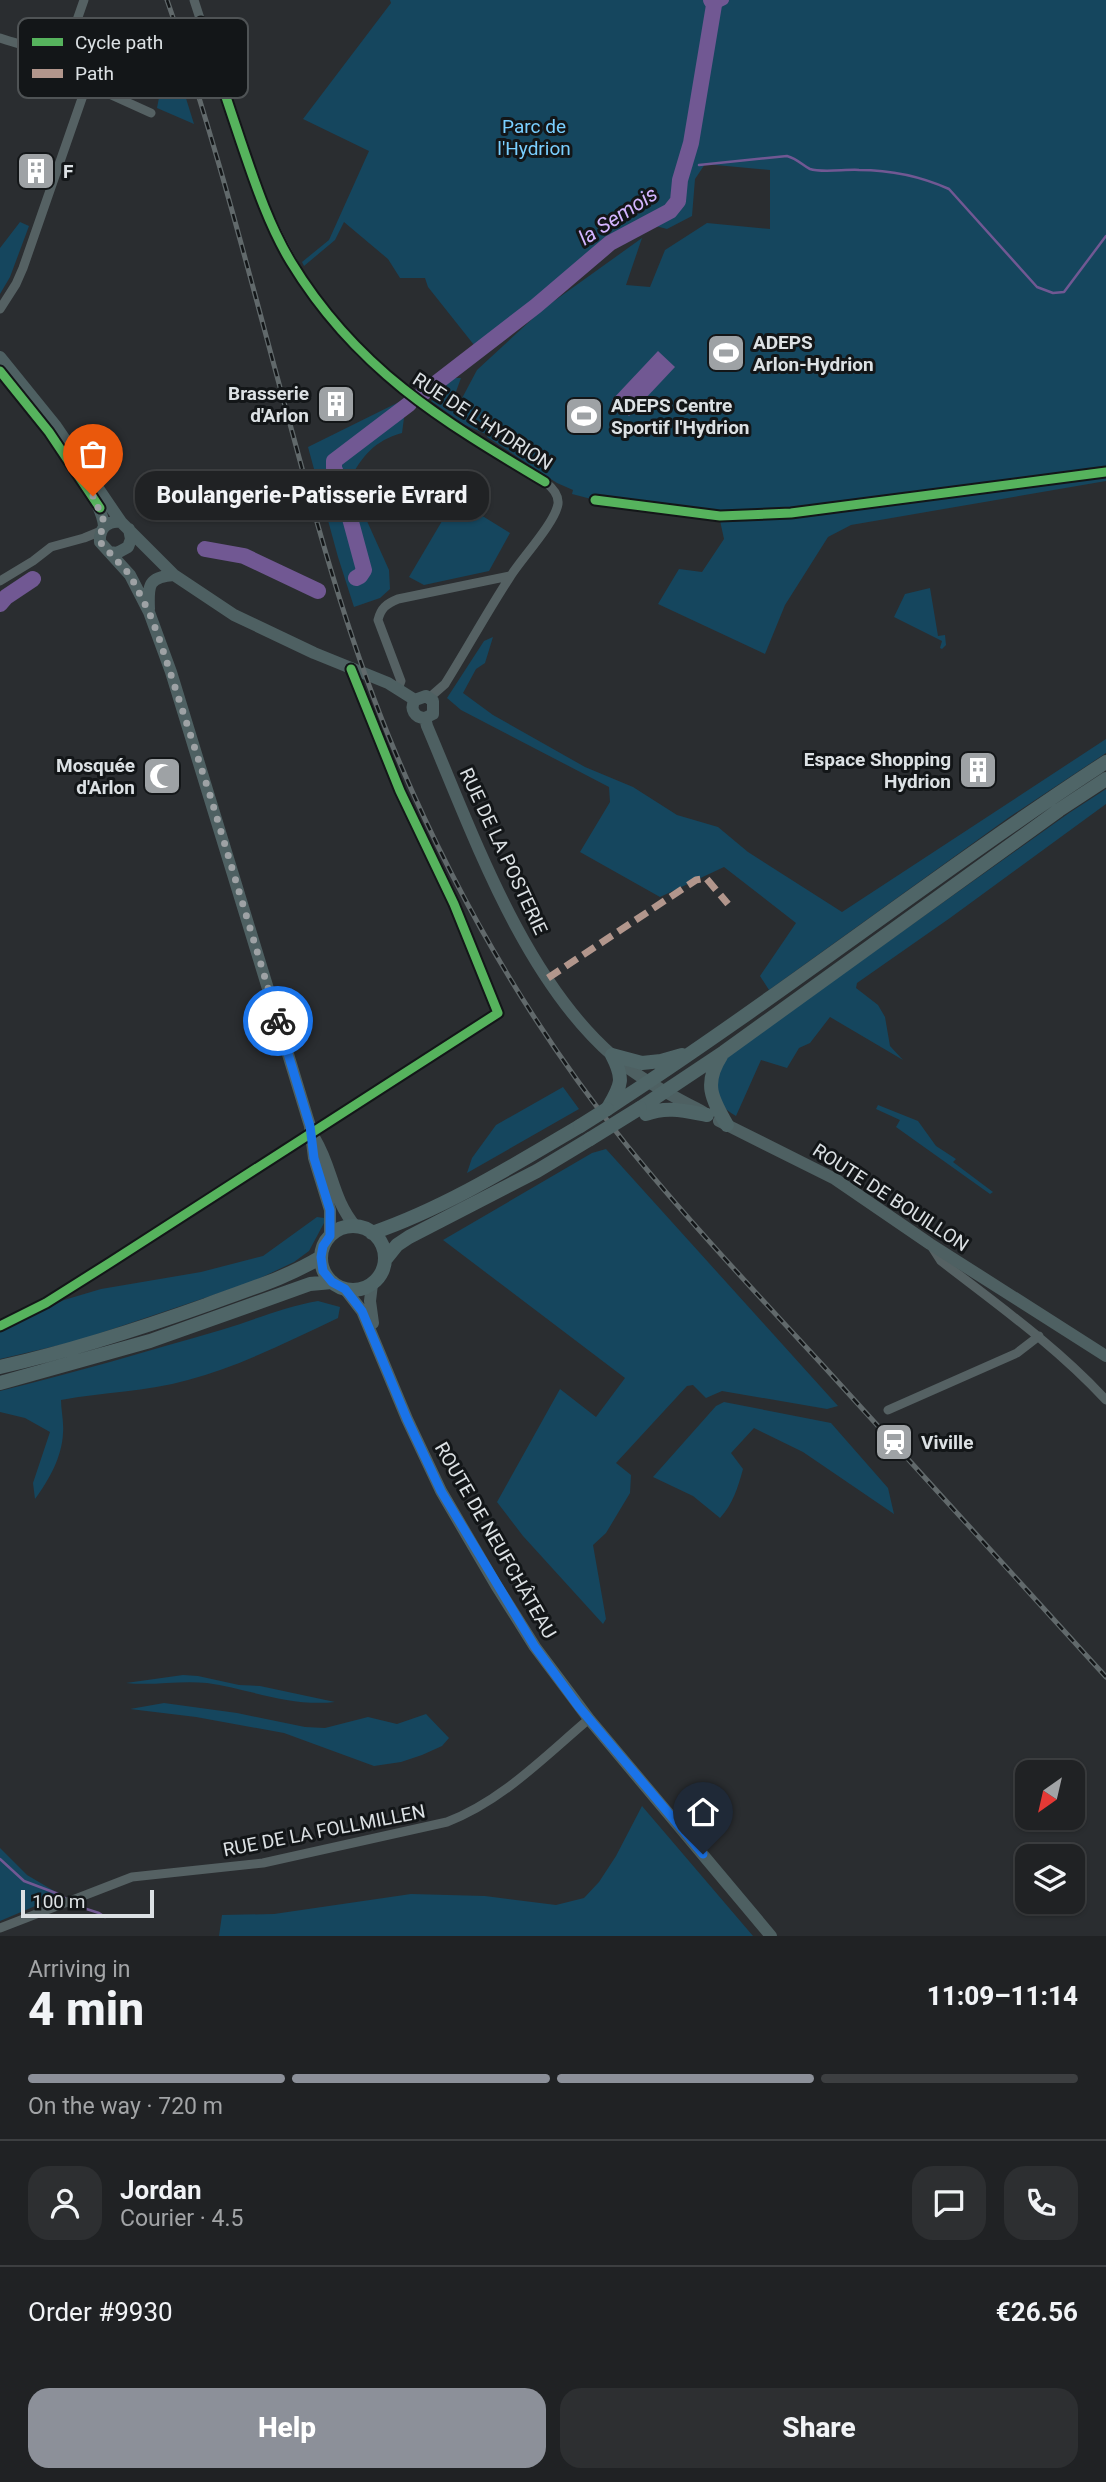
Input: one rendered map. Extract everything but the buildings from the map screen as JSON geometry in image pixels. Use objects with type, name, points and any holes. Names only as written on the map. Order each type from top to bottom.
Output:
[{"type":"highway","points":[[372,1233],[402,1223],[502,1172],[607,1110],[624,1090],[648,1083],[690,1055],[1048,799],[1106,762]]},
{"type":"highway","points":[[384,1259],[409,1237],[537,1171],[614,1125],[643,1111],[664,1092],[1106,779]]},
{"type":"highway","points":[[724,1052],[711,1079],[711,1093],[727,1125]]},
{"type":"highway","points":[[612,1055],[642,1063],[690,1055]]},
{"type":"highway","points":[[612,1055],[620,1071],[624,1090]]},
{"type":"highway","points":[[643,1111],[671,1109],[707,1115]]},
{"type":"highway","points":[[0,1382],[141,1344],[215,1320],[310,1284],[359,1289],[372,1284],[383,1269],[384,1259],[379,1241],[372,1233],[356,1227],[346,1227],[330,1236],[323,1246],[323,1271],[338,1286]]},
{"type":"highway","points":[[0,1367],[65,1351],[183,1313],[297,1271],[321,1257]]},
{"type":"main road","name":"RUE DE LA POSTERIE","points":[[0,357],[55,425],[125,526],[174,575],[234,615],[398,689],[415,700],[412,705],[414,712],[419,718],[425,718],[473,835],[520,935],[578,1020],[612,1055],[648,1083]]},
{"type":"main road","points":[[0,371],[49,432],[93,496],[100,508],[100,542],[130,575],[149,612],[206,783],[312,1135],[314,1158],[330,1210],[330,1236]]},
{"type":"main road","points":[[102,528],[109,522],[125,526],[131,539],[127,548],[130,575]]},
{"type":"main road","name":"RUE DE LA POSTERIE","points":[[127,548],[153,554]]},
{"type":"main road","points":[[106,550],[117,553],[127,548]]},
{"type":"main road","points":[[149,612],[151,584],[159,576],[174,575]]},
{"type":"main road","points":[[415,700],[423,696],[433,701],[433,714],[425,718]]},
{"type":"main road","name":"ROUTE DE BOUILLON","points":[[648,1083],[835,1179],[930,1244],[1106,1356]]},
{"type":"main road","points":[[312,1135],[322,1151],[339,1203],[356,1227]]},
{"type":"main road","name":"ROUTE DE NEUFCHÂTEAU","points":[[372,1284],[370,1301],[376,1341]]},
{"type":"main road","name":"ROUTE DE NEUFCHÂTEAU","points":[[338,1286],[362,1311],[407,1419],[441,1491],[535,1647],[589,1719],[771,1936]]},
{"type":"street","points":[[78,18],[83,0]]},
{"type":"street","name":"RUE DE L'HYDRION","points":[[194,0],[200,18]]},
{"type":"street","points":[[0,38],[18,44]]},
{"type":"street","points":[[0,308],[23,268],[82,98]]},
{"type":"street","points":[[118,98],[151,113]]},
{"type":"street","name":"RUE DE L'HYDRION","points":[[227,98],[264,205],[291,261],[342,333],[400,388],[469,436],[545,482],[558,497],[553,517],[510,576],[445,684],[429,698]]},
{"type":"street","points":[[0,581],[51,547],[84,538],[102,528]]},
{"type":"street","points":[[65,542],[106,550]]},
{"type":"street","points":[[398,689],[401,681],[378,620],[380,611],[387,603],[510,576]]},
{"type":"street","points":[[930,1244],[941,1261],[1043,1339],[1106,1400]]},
{"type":"street","points":[[1043,1339],[1045,1317]]},
{"type":"street","points":[[888,1410],[1017,1353],[1043,1339],[1057,1325]]},
{"type":"street","name":"RUE DE LA FOLLMILLEN","points":[[0,1928],[132,1877],[263,1863],[447,1822],[469,1814],[492,1800],[589,1719]]},
{"type":"green space","name":"Parc de l'Hydrion","points":[[390,0],[1106,0],[1106,481],[851,525],[828,537],[785,605],[765,654],[658,604],[679,569],[702,572],[724,539],[719,516],[595,500],[572,494],[573,490],[557,483],[487,437],[488,435],[465,425],[431,401],[444,391],[450,378],[461,378],[454,397],[460,402],[477,370],[543,309],[642,238],[626,285],[650,287],[665,250],[707,223],[770,229],[770,170],[705,164],[695,179],[692,216],[667,229],[652,225],[624,239],[482,355],[428,287],[425,278],[400,278],[388,259],[344,222],[335,240],[304,266],[302,262],[329,240],[369,151],[303,119],[391,3]]},
{"type":"green space","points":[[159,98],[186,98],[194,124],[157,108]]},
{"type":"green space","points":[[20,222],[29,226],[10,277],[0,294],[0,248]]},
{"type":"green space","points":[[403,400],[406,403],[402,433],[376,445],[359,464],[349,481],[389,570],[390,589],[380,598],[354,607],[308,447]]},
{"type":"green space","points":[[455,499],[510,533],[489,571],[424,585],[409,577]]},
{"type":"green space","points":[[930,588],[938,636],[945,635],[946,645],[942,649],[942,641],[894,617],[905,594]]},
{"type":"green space","points":[[493,637],[485,663],[476,669],[463,693],[493,715],[585,767],[633,787],[677,815],[718,827],[748,852],[842,912],[1106,739],[1106,753],[1008,818],[769,990],[760,976],[796,923],[724,867],[660,897],[580,852],[610,802],[609,787],[461,710],[447,698],[484,641]]},
{"type":"green space","points":[[1106,789],[1106,804],[857,983],[856,988],[878,1005],[885,1017],[890,1046],[903,1060],[830,1017],[810,1043],[799,1048],[787,1068],[761,1060],[736,1116],[722,1104],[716,1089],[719,1072],[727,1056]]},
{"type":"green space","points":[[563,1087],[579,1109],[467,1173],[472,1158],[496,1125]]},
{"type":"green space","points":[[878,1105],[918,1121],[936,1146],[956,1159],[953,1162],[993,1192],[990,1194],[896,1127],[900,1120],[876,1109]]},
{"type":"green space","points":[[606,1149],[838,1406],[827,1409],[722,1391],[706,1398],[693,1385],[687,1386],[616,1463],[631,1475],[630,1493],[606,1533],[593,1545],[606,1619],[603,1624],[523,1536],[497,1502],[560,1389],[596,1417],[625,1378],[443,1240],[592,1153]]},
{"type":"green space","points":[[317,1217],[324,1218],[324,1223],[309,1251],[294,1262],[252,1282],[77,1341],[0,1359],[0,1330],[64,1300],[101,1289],[201,1272],[263,1256]]},
{"type":"green space","points":[[318,1301],[340,1307],[338,1318],[226,1368],[172,1384],[61,1400],[63,1429],[60,1451],[50,1476],[35,1499],[33,1483],[50,1432],[25,1418],[0,1412],[0,1391],[111,1362]]},
{"type":"green space","points":[[724,1402],[831,1423],[888,1488],[894,1514],[803,1452],[754,1428],[731,1453],[743,1469],[732,1501],[720,1518],[693,1496],[653,1477],[716,1406]]},
{"type":"green space","points":[[183,1675],[260,1686],[335,1702],[286,1700],[207,1683],[126,1683]]},
{"type":"green space","points":[[164,1703],[325,1728],[368,1717],[397,1724],[426,1714],[449,1738],[442,1746],[422,1755],[401,1762],[374,1766],[284,1733],[196,1717],[130,1709]]},
{"type":"green space","points":[[642,1806],[753,1936],[219,1936],[222,1915],[274,1914],[411,1894],[485,1896],[556,1905],[584,1898],[599,1882],[616,1856]]},
{"type":"green space","points":[[0,1848],[27,1875],[61,1895],[0,1921]]},
{"type":"shaded area","points":[[658,351],[675,367],[629,416],[612,400]]},
{"type":"waterway","name":"la Semois","points":[[422,394],[536,306],[610,243],[670,211],[678,201],[680,180],[691,143],[714,5],[711,0]]},
{"type":"waterway","points":[[714,5],[724,0]]},
{"type":"waterway","points":[[699,165],[787,156],[815,170],[882,171],[938,184],[949,189],[1037,287],[1053,293],[1064,292],[1106,236]]},
{"type":"waterway","name":"la Semois","points":[[684,167],[691,166]]},
{"type":"waterway","name":"la Semois","points":[[356,578],[364,570],[334,461],[409,404]]},
{"type":"waterway","name":"la Semois","points":[[205,549],[244,556],[318,591]]},
{"type":"waterway","name":"la Semois","points":[[0,604],[33,579]]},
{"type":"waterway","points":[[0,1859],[24,1881],[61,1895],[74,1905],[105,1917]]},
{"type":"railway","points":[[167,0],[173,18]]},
{"type":"railway","points":[[198,98],[249,271],[315,516],[352,636],[380,715],[419,806],[443,857],[497,956],[558,1052],[649,1172],[1106,1677]]},
{"type":"marked path","points":[[548,978],[696,880],[706,878],[728,904]]},
{"type":"cycle path","points":[[227,98],[268,217],[291,262],[316,300],[343,333],[403,389],[471,437],[545,482]]},
{"type":"cycle path","points":[[0,371],[49,432],[100,508]]},
{"type":"cycle path","points":[[595,500],[720,516],[791,513],[1106,472]]},
{"type":"cycle path","points":[[0,1326],[46,1303],[498,1013],[454,904],[400,791],[351,669]]},
{"type":"way so far","points":[[93,496],[103,519],[100,542],[130,575],[149,612],[171,672],[278,1021]]},
{"type":"place","name":"F","points":[[36,171]]},
{"type":"place","name":"ADEPS Arlon-Hydrion","points":[[726,353]]},
{"type":"place","name":"Brasserie d'Arlon","points":[[336,404]]},
{"type":"place","name":"ADEPS Centre Sportif l'Hydrion","points":[[584,416]]},
{"type":"place","name":"Boulangerie-Patisserie Evrard","points":[[93,496]]},
{"type":"place","name":"Espace Shopping Hydrion","points":[[978,770]]},
{"type":"place","name":"Mosquée d'Arlon","points":[[162,776]]},
{"type":"place","name":"Viville","points":[[894,1442]]},
{"type":"route","points":[[278,1021],[310,1126],[314,1158],[330,1210],[330,1236],[321,1251],[323,1271],[332,1282],[345,1289],[362,1311],[407,1419],[441,1491],[535,1647],[579,1707],[703,1854]]}]
